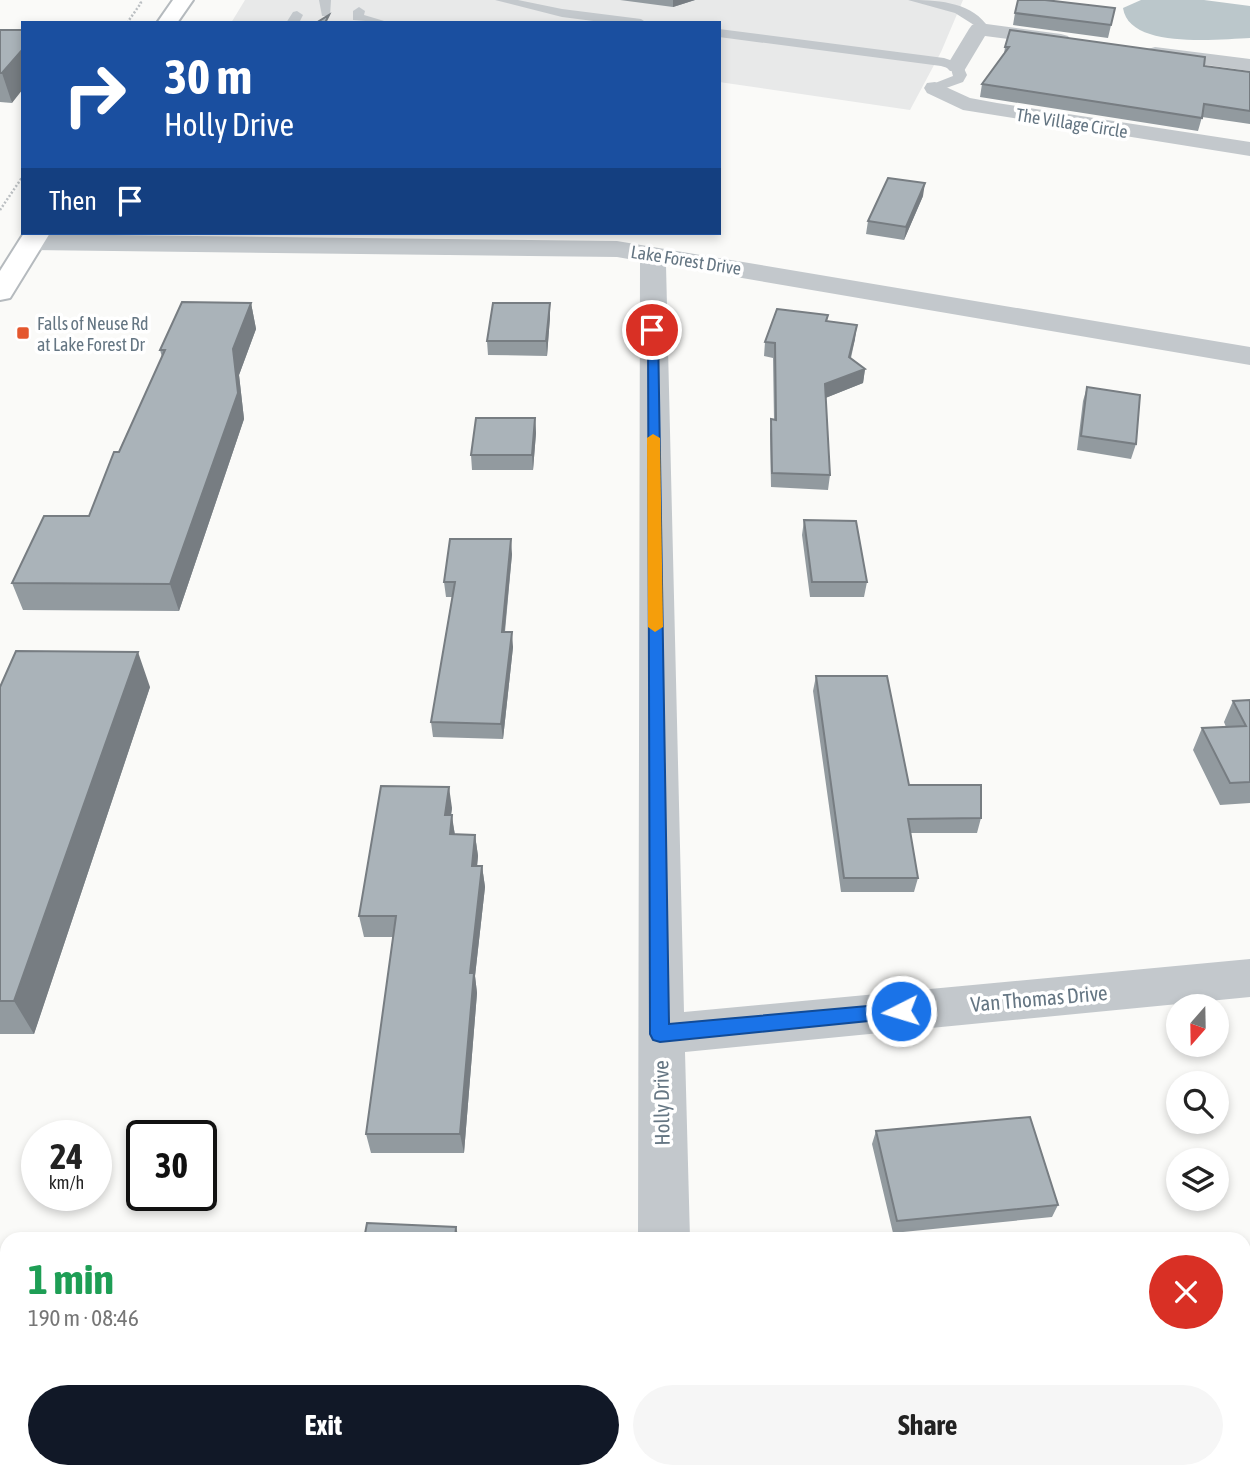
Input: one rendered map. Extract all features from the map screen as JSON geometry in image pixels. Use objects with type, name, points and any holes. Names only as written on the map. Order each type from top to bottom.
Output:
[{"type":"main road","points":[[168,21],[183,0]]},
{"type":"main road","points":[[0,292],[35,237]]},
{"type":"street","points":[[979,29],[1087,44]]},
{"type":"street","name":"The Village Circle","points":[[957,67],[979,29]]},
{"type":"street","points":[[1142,51],[1250,65]]},
{"type":"street","name":"The Village Circle","points":[[935,88],[963,103],[997,110],[1250,149]]},
{"type":"street","name":"Lake Forest Drive","points":[[35,237],[572,247],[653,253],[1250,356]]},
{"type":"street","name":"Holly Drive","points":[[653,253],[664,1232]]},
{"type":"street","name":"Van Thomas Drive","points":[[660,1034],[1250,978]]},
{"type":"lane","points":[[501,0],[562,13],[625,21]]},
{"type":"lane","points":[[914,0],[965,13],[976,19],[980,24],[979,29]]},
{"type":"lane","points":[[359,11],[356,17],[375,21]]},
{"type":"lane","points":[[721,33],[944,62],[957,67]]},
{"type":"lane","name":"The Village Circle","points":[[935,88],[957,79],[960,75],[957,67]]},
{"type":"path","points":[[0,210],[21,179]]},
{"type":"shaded area","points":[[245,0],[963,0],[941,52],[910,110],[721,82],[721,21],[232,21]]},
{"type":"shaded area","points":[[1141,0],[1204,0],[1250,6],[1250,38],[1177,39],[1141,31],[1129,21],[1123,8]]},
{"type":"building","points":[[1018,0],[1045,0],[1115,8],[1111,25],[1015,13]]},
{"type":"building","points":[[0,30],[21,30],[21,51],[0,73]]},
{"type":"building","points":[[1010,30],[1205,57],[1204,66],[1250,72],[1250,111],[1204,104],[1202,118],[982,84],[1009,47],[1005,47]]},
{"type":"building","points":[[888,178],[925,183],[906,227],[868,221]]},
{"type":"building","points":[[182,302],[251,303],[233,349],[238,393],[170,584],[12,583],[44,516],[89,516],[114,452],[119,452],[165,350],[160,350]]},
{"type":"building","points":[[493,303],[550,303],[546,341],[487,341]]},
{"type":"building","points":[[777,309],[828,315],[826,321],[857,325],[849,357],[865,369],[825,384],[830,475],[772,473],[771,419],[776,420],[775,343],[765,342]]},
{"type":"building","points":[[1087,387],[1140,395],[1136,444],[1081,436]]},
{"type":"building","points":[[476,418],[535,418],[532,455],[471,455]]},
{"type":"building","points":[[804,520],[856,521],[867,582],[812,582]]},
{"type":"building","points":[[450,539],[511,539],[502,632],[512,632],[501,724],[431,722],[455,582],[444,582]]},
{"type":"building","points":[[16,651],[138,652],[14,1001],[0,1001],[0,687]]},
{"type":"building","points":[[816,676],[887,676],[909,785],[981,785],[981,818],[908,819],[918,878],[844,878]]},
{"type":"building","points":[[1250,700],[1250,782],[1230,783],[1202,728],[1246,726],[1233,701]]},
{"type":"building","points":[[381,786],[449,787],[445,815],[452,815],[450,834],[475,835],[472,866],[482,866],[470,973],[474,973],[460,1134],[366,1134],[396,916],[359,916]]},
{"type":"building","points":[[1030,1117],[1058,1205],[897,1221],[876,1131]]},
{"type":"building","points":[[367,1223],[456,1227],[456,1232],[365,1232]]},
{"type":"slow traffic","points":[[653,438],[655,627]]},
{"type":"place","name":"Falls of Neuse Rd at Lake Forest Dr","points":[[23,333]]},
{"type":"route","points":[[652,330],[660,1034],[901,1011]]}]
